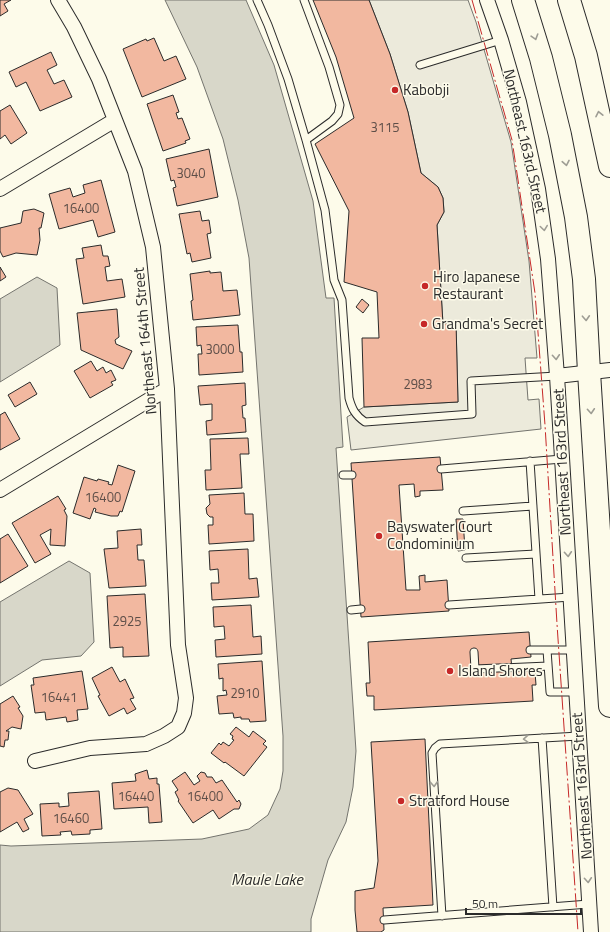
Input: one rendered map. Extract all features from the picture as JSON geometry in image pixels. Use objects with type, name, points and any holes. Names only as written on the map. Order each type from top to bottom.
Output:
[{"type":"main road","points":[[523,0],[541,58],[560,135],[576,217],[584,279],[610,706]]},
{"type":"main road","points":[[569,0],[586,56],[610,166]]},
{"type":"street","name":"Northeast 164th Street","points":[[35,761],[90,748],[146,744],[164,736],[178,727],[184,713],[186,698],[178,645],[167,389],[153,246],[135,171],[99,79],[74,27],[58,0]]},
{"type":"street","name":"Northeast 163rd Street","points":[[487,0],[501,40],[519,102],[538,189],[548,259],[557,376],[591,932]]},
{"type":"street","points":[[0,189],[115,120]]},
{"type":"street","points":[[557,376],[610,370]]},
{"type":"street","points":[[0,490],[167,389]]},
{"type":"lane","points":[[257,0],[288,79],[325,210],[334,280],[342,300],[349,398],[352,408],[358,417],[365,422],[472,414],[471,381],[557,376]]},
{"type":"lane","points":[[304,0],[329,67],[340,105],[338,114],[332,121],[306,140]]},
{"type":"lane","points":[[420,65],[501,40]]},
{"type":"lane","points":[[441,470],[562,459]]},
{"type":"lane","points":[[530,461],[539,600]]},
{"type":"lane","points":[[343,475],[352,474]]},
{"type":"lane","points":[[463,511],[533,506]]},
{"type":"lane","points":[[466,558],[536,554]]},
{"type":"lane","points":[[449,605],[571,597]]},
{"type":"lane","points":[[351,610],[361,609]]},
{"type":"lane","points":[[530,650],[574,650]]},
{"type":"lane","points":[[547,650],[550,692],[576,692]]},
{"type":"lane","points":[[474,652],[475,669],[548,666]]},
{"type":"lane","points":[[442,916],[432,753],[434,748],[440,744],[579,736]]},
{"type":"lane","points":[[542,738],[553,907]]},
{"type":"lane","points":[[384,920],[590,904]]},
{"type":"shaded area","points":[[369,0],[468,0],[476,22],[511,142],[529,261],[537,358],[525,358],[528,400],[539,399],[541,429],[351,450],[347,417],[364,407],[458,402],[456,323],[443,324],[437,225],[444,212],[443,198],[438,187],[421,173],[408,112],[390,54]]},
{"type":"water","name":"Maule Lake","points":[[165,0],[246,0],[274,65],[313,201],[326,298],[334,298],[343,447],[336,448],[356,751],[353,787],[346,822],[328,860],[311,919],[311,932],[0,932],[0,845],[11,846],[202,839],[249,829],[268,815],[280,789],[283,771],[283,736],[249,258],[238,200],[223,139],[197,67]]},
{"type":"water","points":[[37,277],[57,288],[60,345],[0,382],[0,299]]},
{"type":"water","points":[[69,561],[90,573],[94,642],[81,656],[42,660],[0,686],[0,602]]},
{"type":"building","points":[[0,0],[11,0],[4,4],[8,11],[0,16]]},
{"type":"building","points":[[313,0],[369,0],[390,54],[408,112],[421,173],[438,187],[443,198],[444,212],[437,225],[443,324],[456,322],[458,402],[364,407],[362,338],[379,338],[377,292],[344,282],[349,211],[315,144],[354,118],[336,57]]},
{"type":"building","points":[[154,38],[164,61],[176,56],[186,79],[142,97],[123,49],[146,39],[147,41]]},
{"type":"building","points":[[51,52],[57,65],[47,70],[54,84],[64,80],[72,97],[40,111],[26,82],[16,87],[9,72]]},
{"type":"building","points":[[173,95],[179,112],[176,113],[178,119],[182,118],[190,139],[185,141],[186,143],[163,151],[147,104]]},
{"type":"building","points":[[10,105],[27,133],[11,144],[5,135],[0,139],[0,111]]},
{"type":"building","points":[[209,149],[218,197],[177,206],[173,188],[176,187],[174,180],[171,181],[166,159]]},
{"type":"building","points":[[101,180],[115,232],[98,237],[93,220],[59,229],[49,194],[70,188],[73,197],[85,193],[83,185]]},
{"type":"building","points":[[34,209],[44,213],[41,228],[39,228],[40,240],[37,255],[16,253],[3,257],[0,251],[0,228],[21,223],[23,211]]},
{"type":"building","points":[[200,211],[202,221],[209,220],[211,233],[207,234],[211,258],[192,262],[190,253],[187,254],[179,214]]},
{"type":"building","points":[[101,245],[103,256],[108,256],[110,266],[105,267],[107,281],[122,279],[125,297],[83,304],[76,259],[84,258],[82,248]]},
{"type":"building","points":[[0,267],[6,277],[0,281]]},
{"type":"building","points":[[210,271],[210,273],[221,272],[223,291],[237,290],[240,315],[193,320],[191,301],[193,300],[190,274]]},
{"type":"building","points":[[362,299],[369,305],[363,313],[356,307]]},
{"type":"building","points":[[117,309],[119,337],[115,340],[116,344],[132,351],[123,369],[81,350],[77,313]]},
{"type":"building","points":[[238,325],[243,372],[199,375],[198,354],[202,354],[201,345],[197,346],[196,327]]},
{"type":"building","points":[[91,361],[97,371],[103,367],[106,373],[111,370],[116,380],[111,382],[113,385],[90,398],[74,371]]},
{"type":"building","points":[[30,382],[37,394],[15,407],[8,395]]},
{"type":"building","points":[[245,383],[246,405],[242,406],[246,432],[207,435],[206,421],[212,420],[212,404],[200,405],[198,386]]},
{"type":"building","points":[[5,412],[20,439],[0,450],[0,415]]},
{"type":"building","points":[[248,438],[249,454],[240,454],[242,488],[206,490],[205,470],[211,470],[210,439]]},
{"type":"building","name":"Bayswater Court Condominium","points":[[440,457],[443,490],[420,491],[420,496],[415,497],[414,484],[399,485],[406,590],[420,590],[419,576],[425,575],[425,582],[447,580],[449,611],[361,617],[351,463]]},
{"type":"building","points":[[118,465],[135,471],[122,512],[120,511],[118,516],[111,516],[95,512],[96,509],[94,508],[90,519],[73,513],[84,477],[97,481],[98,479],[109,482],[108,484],[112,485]]},
{"type":"building","points":[[244,493],[245,514],[253,514],[254,541],[209,544],[208,525],[213,525],[213,517],[210,517],[207,514],[206,508],[210,504],[209,495]]},
{"type":"building","points":[[58,496],[66,509],[64,510],[67,516],[65,546],[50,545],[51,529],[40,535],[51,554],[35,563],[12,523]]},
{"type":"building","points":[[456,519],[463,519],[465,550],[458,551]]},
{"type":"building","points":[[141,529],[142,545],[137,545],[138,560],[144,560],[146,586],[109,588],[104,549],[118,548],[117,531]]},
{"type":"building","points":[[8,534],[28,566],[0,583],[0,539]]},
{"type":"building","points":[[248,549],[249,579],[257,578],[259,597],[212,600],[211,583],[219,583],[218,569],[210,570],[209,551]]},
{"type":"building","points":[[145,594],[149,656],[123,657],[123,647],[110,648],[107,596]]},
{"type":"building","points":[[251,605],[253,637],[261,636],[262,654],[216,657],[215,640],[225,639],[224,626],[214,627],[213,607]]},
{"type":"building","name":"Island Shores","points":[[529,632],[531,657],[511,659],[512,669],[530,668],[530,673],[535,672],[536,685],[532,685],[533,701],[374,710],[374,696],[367,696],[366,683],[370,683],[368,642]]},
{"type":"building","points":[[262,661],[266,721],[250,722],[249,719],[241,719],[241,717],[234,718],[233,713],[219,714],[217,696],[227,695],[226,690],[223,691],[223,678],[219,679],[218,664]]},
{"type":"building","points":[[112,667],[120,682],[125,679],[134,698],[130,699],[136,709],[127,714],[124,708],[109,716],[98,696],[100,695],[92,678]]},
{"type":"building","points":[[82,671],[88,709],[77,710],[78,720],[67,722],[66,717],[46,720],[45,712],[35,713],[31,685],[34,685],[33,678]]},
{"type":"building","points":[[13,696],[20,707],[18,708],[23,716],[21,729],[12,727],[6,731],[9,731],[8,740],[5,740],[4,747],[0,746],[0,704]]},
{"type":"building","points":[[236,727],[249,737],[253,731],[266,741],[263,744],[267,747],[244,776],[211,753],[219,743],[221,745],[223,742],[229,746],[234,740],[232,739],[233,736],[230,734]]},
{"type":"building","name":"Stratford House","points":[[425,739],[433,905],[383,908],[384,930],[381,932],[357,932],[355,891],[374,888],[378,861],[371,742]]},
{"type":"building","points":[[147,770],[149,779],[157,778],[157,784],[159,784],[162,822],[149,823],[148,807],[114,809],[112,783],[136,781],[135,774]]},
{"type":"building","points":[[185,772],[194,785],[200,781],[197,776],[201,772],[205,773],[207,777],[212,777],[216,783],[222,780],[237,802],[239,800],[241,804],[239,809],[234,809],[219,819],[213,810],[193,823],[178,801],[179,800],[175,792],[178,790],[172,781]]},
{"type":"building","points":[[8,788],[18,790],[33,814],[24,819],[29,829],[23,832],[17,822],[0,832],[0,792]]},
{"type":"building","points":[[99,791],[102,829],[90,830],[90,834],[72,835],[71,831],[60,832],[61,835],[42,836],[40,804],[59,803],[59,807],[69,806],[68,793]]},
{"type":"power","points":[[472,0],[512,140],[535,293],[578,932]]},
{"type":"place","name":"Kabobji","points":[[395,90]]},
{"type":"place","name":"Hiro Japanese Restaurant","points":[[425,286]]},
{"type":"place","name":"Grandma's Secret","points":[[424,324]]},
{"type":"place","name":"Bayswater Court Condominium","points":[[379,536]]},
{"type":"place","name":"Island Shores","points":[[450,671]]},
{"type":"place","name":"Stratford House","points":[[401,801]]}]
